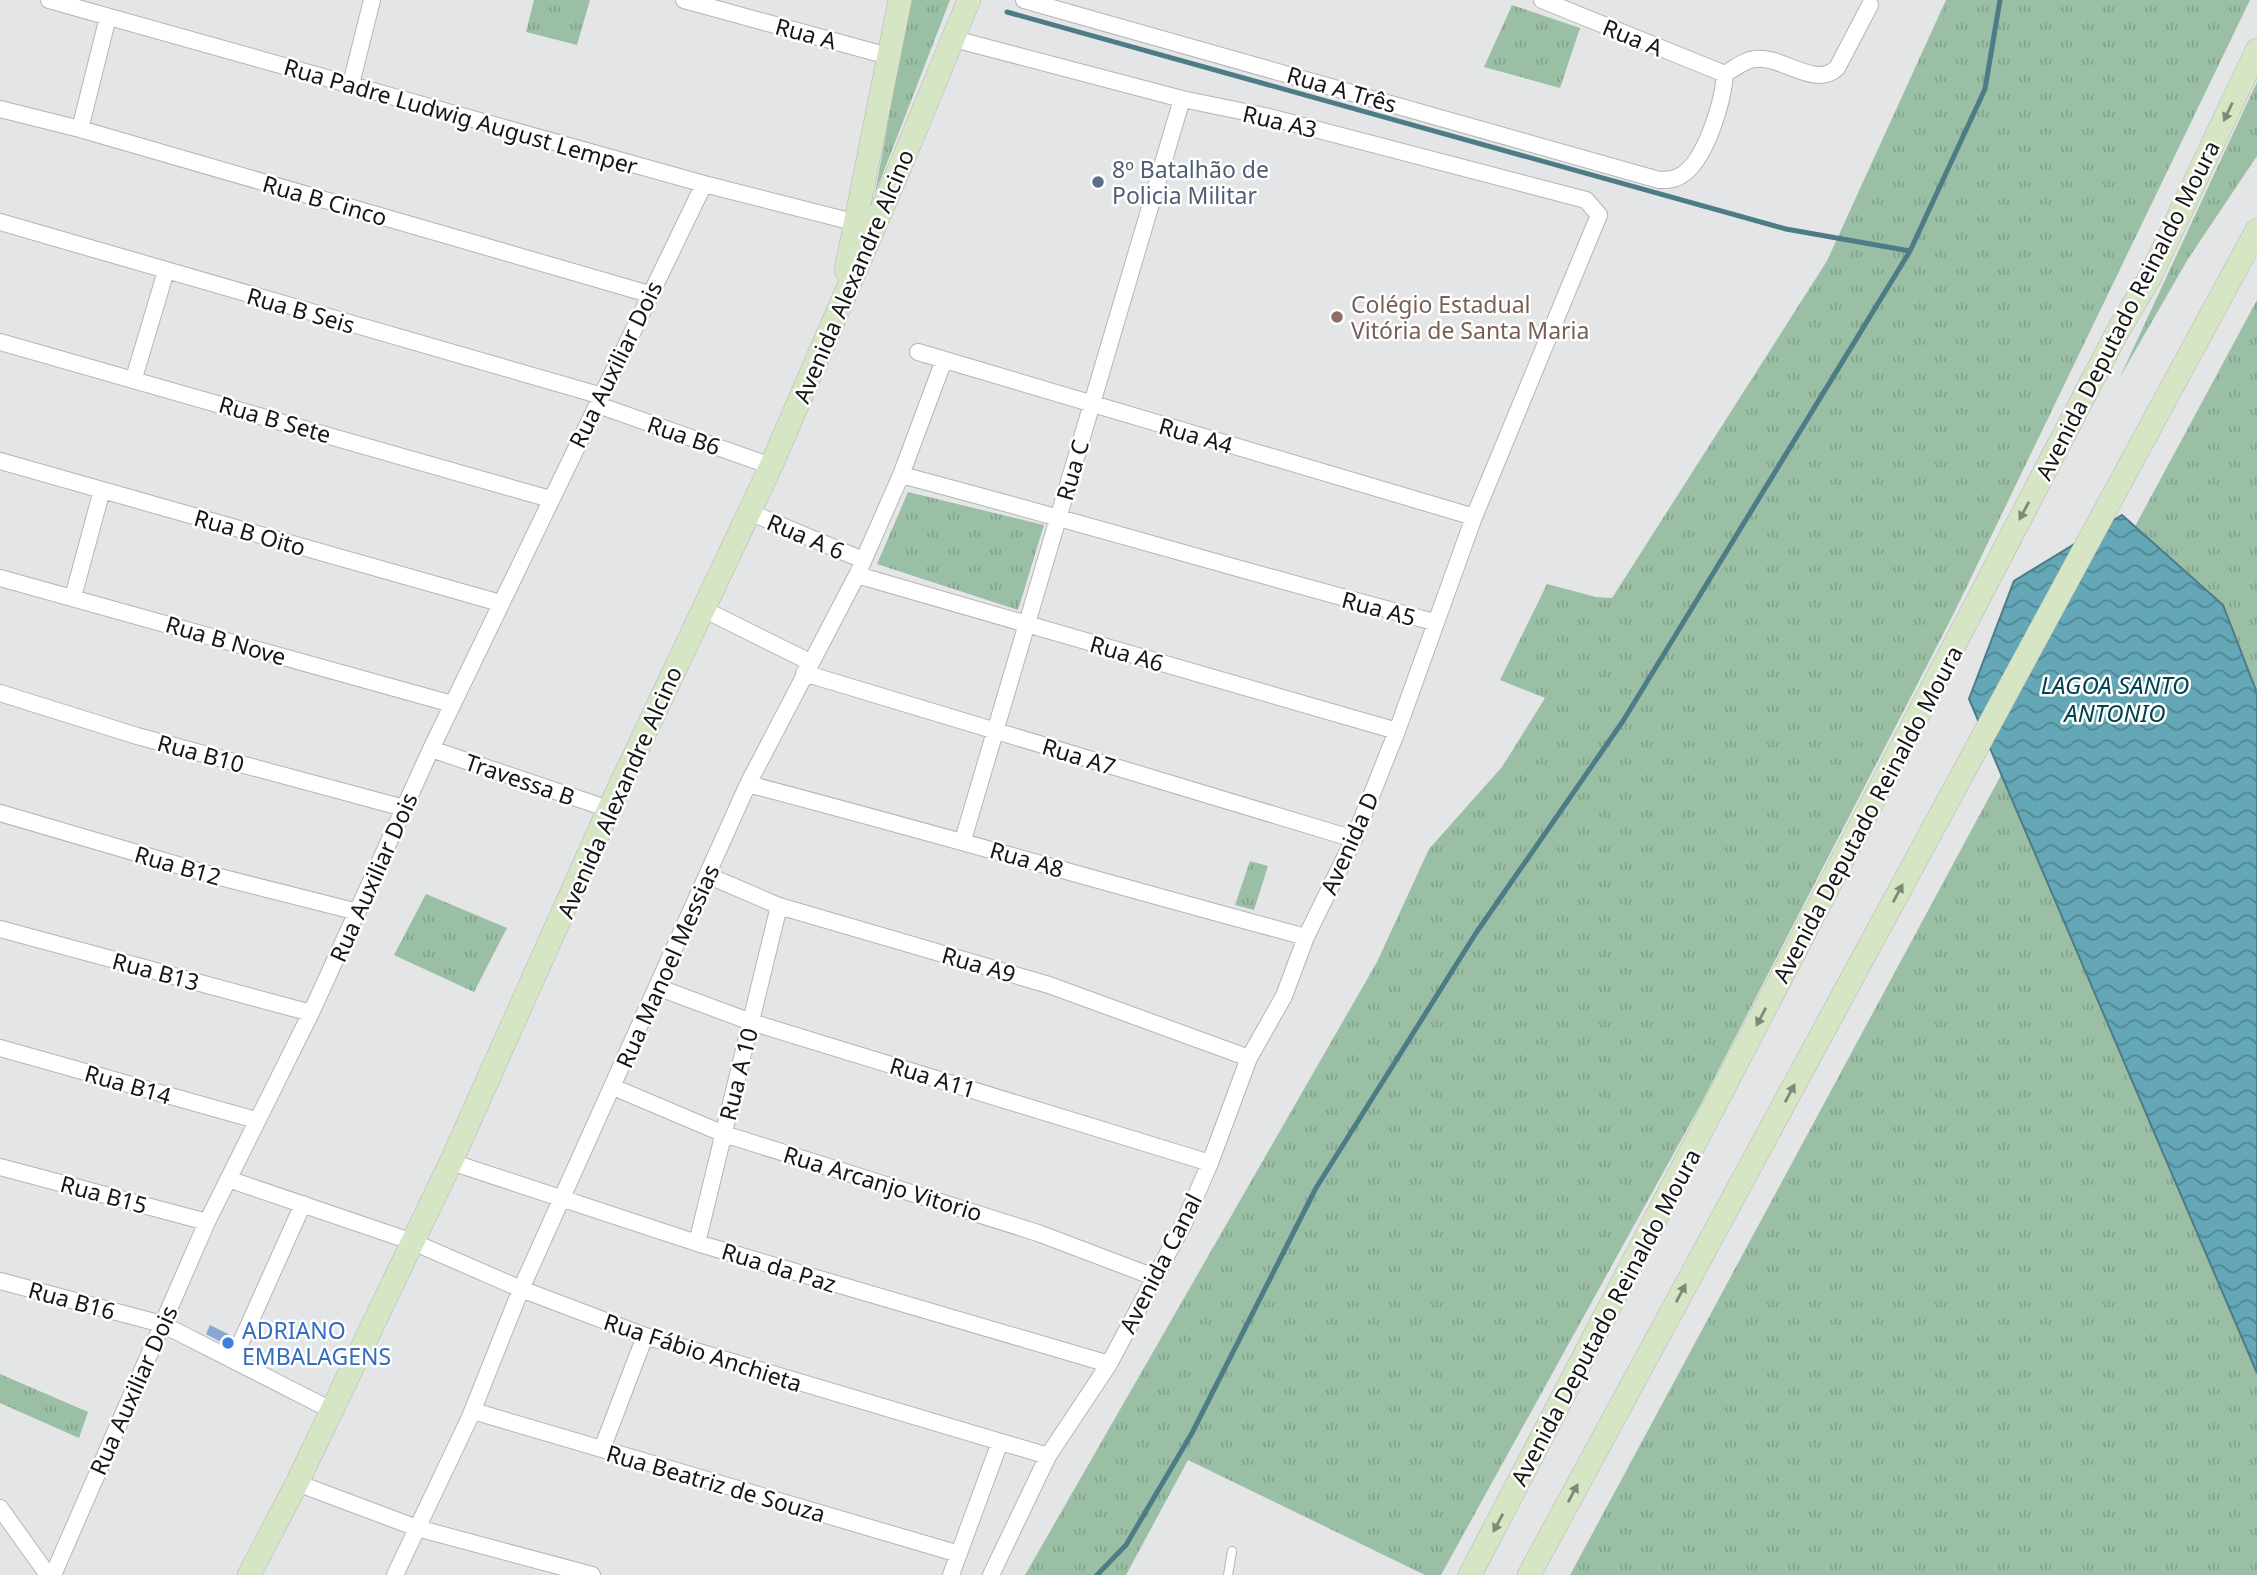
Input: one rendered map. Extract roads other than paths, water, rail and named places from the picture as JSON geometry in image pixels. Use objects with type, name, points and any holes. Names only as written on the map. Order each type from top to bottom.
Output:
[{"type":"street","name":"Rua Padre Ludwig August Lemper","points":[[49,0],[704,184],[864,225]]},
{"type":"street","points":[[351,84],[372,0]]},
{"type":"street","name":"Rua A","points":[[684,0],[888,56]]},
{"type":"street","points":[[864,225],[888,56],[900,0]]},
{"type":"street","name":"Avenida Alexandre Alcino","points":[[249,1575],[298,1483],[451,1162],[609,809],[750,512],[840,307],[864,225],[954,39],[969,0]]},
{"type":"street","name":"Rua A Três","points":[[1024,0],[1659,180],[1677,178],[1696,160],[1717,117],[1725,74]]},
{"type":"street","name":"Rua A","points":[[1542,0],[1725,74]]},
{"type":"street","points":[[1725,74],[1748,60],[1762,58],[1812,74],[1833,72],[1870,5]]},
{"type":"street","points":[[80,129],[108,17]]},
{"type":"street","name":"Rua A3","points":[[954,39],[1182,99],[1265,116],[1586,200],[1599,215]]},
{"type":"street","name":"Avenida Deputado Reinaldo Moura","points":[[1470,1575],[2106,353],[2148,279],[2257,50]]},
{"type":"street","name":"Rua C","points":[[963,841],[1182,99]]},
{"type":"street","name":"Rua B Cinco","points":[[0,109],[80,129],[649,294]]},
{"type":"street","name":"Rua Auxiliar Dois","points":[[50,1575],[207,1222],[311,1013],[500,603],[704,184]]},
{"type":"street","name":"Rua A5","points":[[901,475],[1434,622],[1474,517],[1599,215]]},
{"type":"street","name":"Rua B Seis","points":[[0,222],[600,400]]},
{"type":"street","points":[[1529,1575],[2257,230]]},
{"type":"street","points":[[134,378],[166,271]]},
{"type":"street","name":"Rua B Sete","points":[[0,342],[134,378],[550,499]]},
{"type":"street","name":"Rua A4","points":[[918,352],[1474,517]]},
{"type":"street","name":"Rua Manoel Messias","points":[[395,1575],[473,1411],[521,1289],[748,784],[860,567],[901,475],[944,360]]},
{"type":"street","name":"Rua B6","points":[[600,400],[771,466]]},
{"type":"street","name":"Rua B Oito","points":[[0,461],[500,603]]},
{"type":"street","points":[[73,597],[102,490]]},
{"type":"street","name":"Rua A 6","points":[[750,512],[860,567]]},
{"type":"street","name":"Rua A6","points":[[860,567],[1027,624],[1397,732]]},
{"type":"street","name":"Rua B Nove","points":[[0,578],[453,704]]},
{"type":"street","name":"Rua A7","points":[[703,609],[807,668],[995,731],[1354,839]]},
{"type":"street","name":"Avenida D","points":[[1249,1058],[1283,996],[1306,937],[1354,839],[1397,732],[1434,622]]},
{"type":"street","name":"Rua B10","points":[[0,693],[137,736],[404,808]]},
{"type":"street","name":"Travessa B","points":[[431,749],[609,809]]},
{"type":"street","name":"Rua A8","points":[[748,784],[1306,937]]},
{"type":"street","name":"Rua B12","points":[[0,813],[212,876],[358,912]]},
{"type":"street","name":"Rua A9","points":[[707,876],[779,906],[1049,985],[1249,1058]]},
{"type":"street","name":"Rua A 10","points":[[697,1243],[779,906]]},
{"type":"street","name":"Rua B13","points":[[0,929],[311,1013]]},
{"type":"street","name":"Rua A11","points":[[657,987],[751,1022],[1210,1163]]},
{"type":"street","name":"Rua B14","points":[[0,1048],[256,1120]]},
{"type":"street","name":"Avenida Canal","points":[[990,1575],[1048,1456],[1109,1364],[1184,1223],[1210,1163],[1249,1058]]},
{"type":"street","name":"Rua Arcanjo Vitorio","points":[[613,1087],[723,1133],[1038,1233],[1154,1277]]},
{"type":"street","name":"Rua da Paz","points":[[451,1162],[697,1243],[1109,1364]]},
{"type":"street","name":"Rua B15","points":[[0,1167],[207,1222]]},
{"type":"street","name":"Rua Fábio Anchieta","points":[[228,1179],[413,1242],[521,1289],[645,1336],[1000,1442]]},
{"type":"street","points":[[233,1360],[303,1204]]},
{"type":"street","name":"Rua B16","points":[[0,1281],[162,1324],[333,1411]]},
{"type":"street","points":[[602,1450],[645,1336]]},
{"type":"street","name":"Rua Beatriz de Souza","points":[[473,1411],[959,1554]]},
{"type":"street","points":[[951,1575],[1000,1442],[1048,1456]]},
{"type":"street","points":[[298,1483],[417,1528],[592,1575]]},
{"type":"street","points":[[0,1508],[50,1575]]},
{"type":"lane","points":[[1228,1575],[1232,1551]]},
{"type":"water","name":"LAGOA SANTO ANTONIO","points":[[2122,515],[2223,605],[2257,693],[2257,1373],[1969,699],[2014,581]]},
{"type":"waterway","points":[[1097,1575],[1126,1545],[1192,1433],[1316,1188],[1476,933],[1623,721],[1910,251],[1985,89],[2000,0]]},
{"type":"waterway","points":[[1007,12],[1786,229],[1910,251]]},
{"type":"place","name":"8º Batalhão de Policia Militar","points":[[1098,182]]},
{"type":"place","name":"Colégio Estadual Vitória de Santa Maria","points":[[1337,317]]},
{"type":"place","name":"ADRIANO EMBALAGENS","points":[[228,1343]]}]
